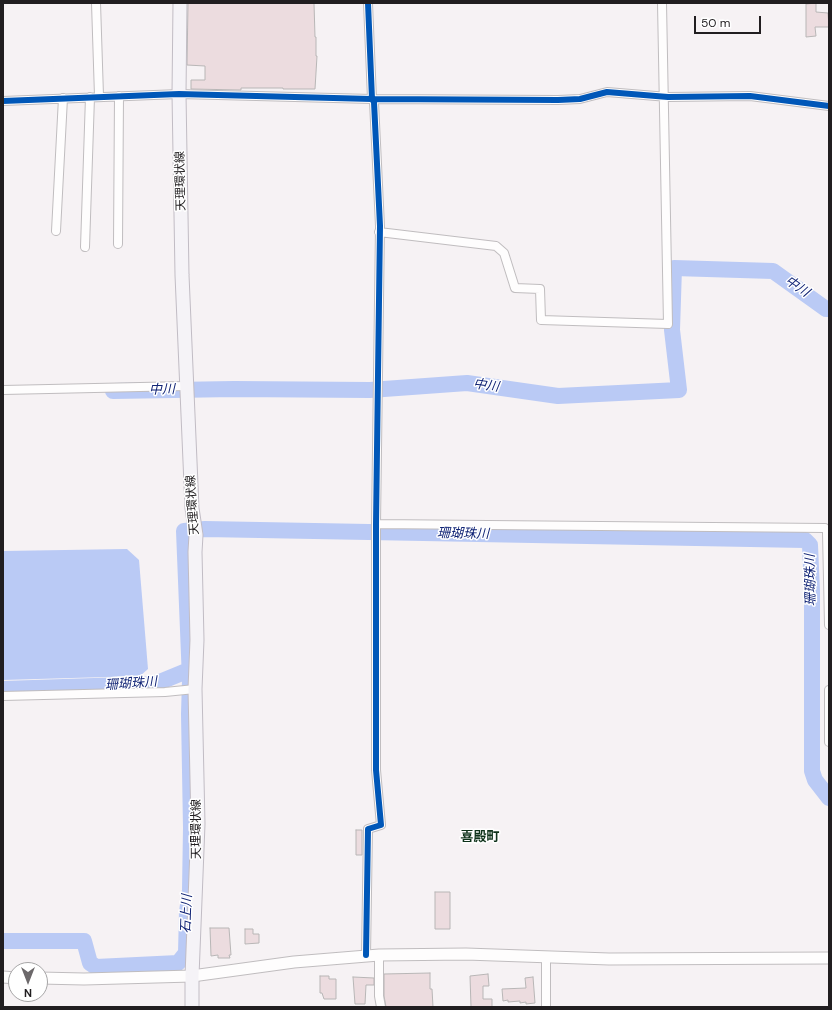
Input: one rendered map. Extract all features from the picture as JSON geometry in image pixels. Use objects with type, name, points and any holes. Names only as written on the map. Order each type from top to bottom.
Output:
[{"type":"main road","name":"天理環状線","points":[[180,3],[179,94],[182,274],[192,508],[195,530],[197,640],[195,689],[198,824],[192,1007]]},
{"type":"street","points":[[96,3],[99,96]]},
{"type":"street","points":[[366,955],[368,829],[381,825],[376,770],[376,526],[380,226],[368,3]]},
{"type":"street","points":[[379,232],[496,246],[504,253],[515,288],[540,289],[541,320],[668,324],[662,3]]},
{"type":"street","points":[[3,101],[179,94],[372,99],[558,100],[580,98],[607,92],[664,96],[750,96],[829,106]]},
{"type":"street","points":[[118,244],[119,96]]},
{"type":"street","points":[[85,247],[90,97]]},
{"type":"street","points":[[56,231],[63,98]]},
{"type":"street","points":[[3,390],[187,391]]},
{"type":"street","points":[[376,526],[825,528],[827,530],[829,625]]},
{"type":"street","points":[[3,696],[165,692],[195,689]]},
{"type":"street","points":[[829,690],[829,742]]},
{"type":"street","points":[[48,978],[84,979],[192,976],[294,962],[366,955],[466,954],[546,958],[609,959],[829,958]]},
{"type":"street","points":[[379,955],[379,996],[381,1007]]},
{"type":"street","points":[[546,958],[546,1007]]},
{"type":"water","points":[[127,549],[139,560],[148,669],[140,676],[3,680],[3,551]]},
{"type":"building","points":[[188,3],[314,3],[317,56],[315,89],[191,89],[191,80],[205,80],[205,66],[187,65]]},
{"type":"building","points":[[816,3],[816,12],[828,13],[829,27],[815,27],[816,36],[806,37],[806,4]]},
{"type":"building","points":[[356,830],[362,830],[362,855],[356,855]]},
{"type":"building","points":[[435,892],[450,892],[450,929],[435,929]]},
{"type":"building","points":[[210,928],[229,928],[230,958],[218,958],[218,955],[211,956]]},
{"type":"building","points":[[245,929],[253,929],[253,934],[259,934],[259,943],[245,944]]},
{"type":"building","points":[[430,973],[430,989],[432,989],[433,1007],[386,1007],[384,996],[384,974]]},
{"type":"building","points":[[488,974],[489,986],[483,986],[483,999],[492,999],[492,1007],[471,1007],[470,976]]},
{"type":"building","points":[[320,976],[329,976],[329,979],[336,979],[336,999],[324,999],[322,993],[320,993]]},
{"type":"building","points":[[353,977],[374,978],[374,985],[366,985],[365,1004],[355,1004]]},
{"type":"building","points":[[533,977],[535,1003],[526,1004],[526,1002],[520,1003],[520,1001],[503,1001],[502,989],[526,988],[525,978]]},
{"type":"waterway","name":"中川","points":[[113,391],[234,389],[370,390],[467,383],[558,396],[679,390],[672,330],[674,268],[773,271],[826,309],[829,309]]},
{"type":"waterway","name":"珊瑚珠川","points":[[3,941],[84,941],[90,963],[96,967],[178,963],[186,953],[187,912],[190,890],[191,828],[189,714],[190,680],[184,531],[205,529],[805,540],[810,545],[812,591],[812,771],[815,780],[829,798]]},
{"type":"waterway","name":"珊瑚珠川","points":[[3,689],[155,684],[189,670]]},
{"type":"cycle path","points":[[366,955],[368,829],[381,825],[376,770],[376,524],[380,226],[368,3]]},
{"type":"cycle path","points":[[3,101],[179,94],[372,99],[558,100],[580,99],[607,92],[668,97],[750,96],[829,106]]},
{"type":"district","name":"喜殿町","points":[[480,838]]},
{"type":"water label","name":"石上川","points":[[187,914]]}]
